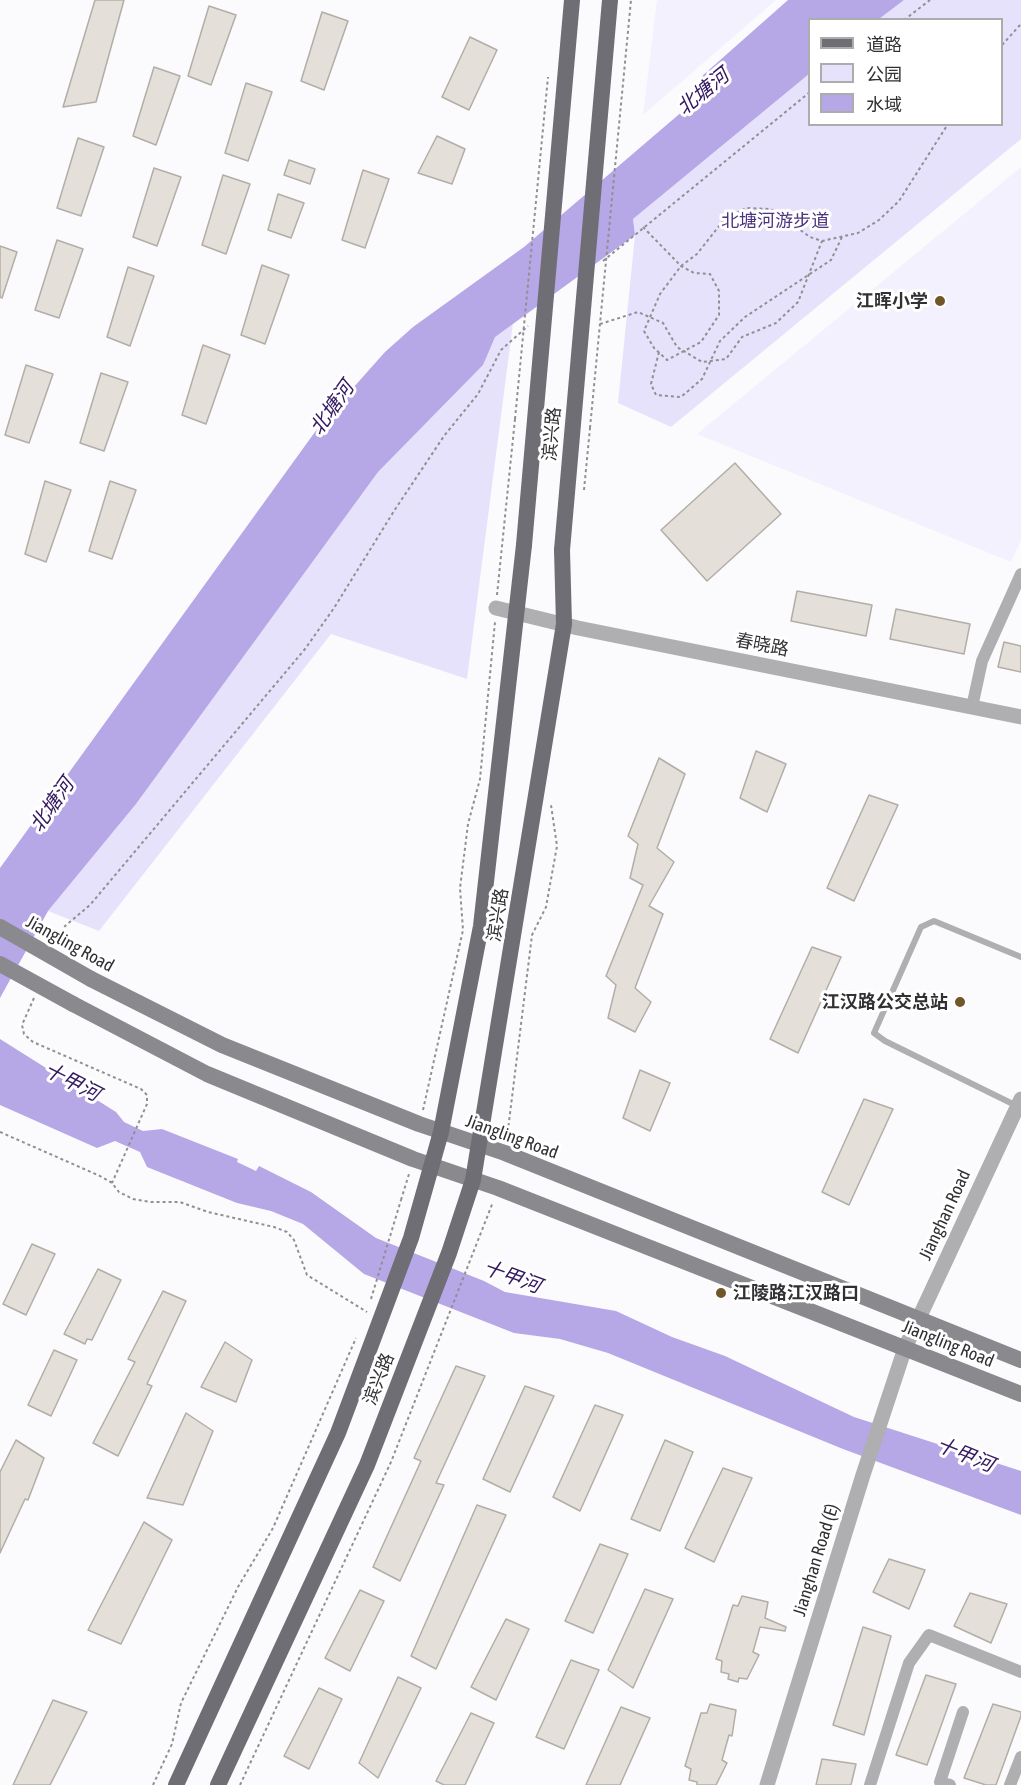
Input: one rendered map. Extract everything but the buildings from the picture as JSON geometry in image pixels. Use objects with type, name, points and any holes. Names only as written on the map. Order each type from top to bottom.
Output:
[{"type":"main road","name":"滨兴路","points":[[176,1785],[338,1433],[411,1238],[441,1132],[481,926],[524,545],[572,0]]},
{"type":"main road","name":"滨兴路","points":[[218,1785],[367,1465],[449,1253],[473,1180],[481,1147],[564,624],[562,550],[610,0]]},
{"type":"main road","name":"Jiangling Road","points":[[0,927],[91,979],[222,1045],[419,1124],[505,1154],[1021,1360]]},
{"type":"main road","name":"Jiangling Road","points":[[0,964],[207,1074],[413,1159],[498,1188],[1021,1394]]},
{"type":"street","points":[[972,707],[982,661],[1021,574]]},
{"type":"street","name":"春晓路","points":[[496,608],[564,624],[1021,717]]},
{"type":"street","name":"Jianghan Road","points":[[905,1348],[1019,1103]]},
{"type":"street","name":"Jianghan Road (E)","points":[[767,1785],[863,1475],[905,1348]]},
{"type":"street","points":[[870,1785],[909,1664],[929,1635],[1021,1672]]},
{"type":"street","points":[[943,1784],[963,1712]]},
{"type":"street","points":[[1010,1785],[1021,1757]]},
{"type":"lane","points":[[1019,1103],[885,1041],[874,1033],[921,927],[934,921],[1021,957]]},
{"type":"path","points":[[590,428],[631,0]]},
{"type":"path","points":[[907,18],[930,0]]},
{"type":"path","points":[[1003,44],[1021,24]]},
{"type":"path","points":[[419,1124],[463,930],[460,888],[468,824],[480,779],[549,70]]},
{"type":"path","points":[[598,265],[808,94]]},
{"type":"path","points":[[643,226],[681,266],[694,273],[710,274],[719,291],[719,315],[701,342],[667,360],[644,331],[660,294],[681,266],[698,254],[723,221],[746,208],[771,209],[810,237],[822,241],[858,233],[879,220],[899,201],[947,126]]},
{"type":"path","points":[[659,352],[651,384],[656,395],[681,397],[702,379],[720,341],[745,317],[831,260],[842,237]]},
{"type":"path","points":[[600,324],[638,312],[663,322],[677,347],[702,362],[726,359],[742,337],[776,323],[798,302],[822,241]]},
{"type":"path","points":[[57,945],[66,926],[90,904],[305,649],[334,608],[444,436],[478,394],[501,350],[537,319]]},
{"type":"path","points":[[35,995],[22,1025],[24,1034],[33,1042],[141,1089],[147,1095],[145,1109],[112,1183]]},
{"type":"path","points":[[0,1132],[112,1183],[120,1192],[133,1199],[151,1202],[180,1202],[208,1212],[287,1232],[294,1240],[307,1275],[367,1312],[413,1159]]},
{"type":"path","points":[[240,1785],[391,1462],[482,1232]]},
{"type":"path","points":[[153,1785],[172,1744],[181,1703],[238,1587],[273,1528],[358,1334]]},
{"type":"shaded area","points":[[657,0],[776,0],[643,115]]},
{"type":"shaded area","name":"江晖小学","points":[[1021,167],[1021,540],[1011,562],[697,434]]},
{"type":"green space","name":"北塘河游步道","points":[[904,0],[1021,0],[1021,139],[671,427],[618,403],[635,235],[633,219],[808,75],[808,126],[1003,126],[1003,18],[880,18]]},
{"type":"green space","points":[[513,323],[467,679],[331,634],[99,931],[48,911],[136,804],[378,472],[483,365],[494,337]]},
{"type":"water","name":"北塘河","points":[[788,0],[904,0],[880,18],[808,18],[808,75],[633,219],[635,235],[495,337],[483,365],[378,472],[136,804],[48,911],[0,998],[0,868],[320,425],[385,352],[413,327],[524,247],[698,98],[701,77]]},
{"type":"water","name":"十甲河","points":[[0,1039],[116,1112],[124,1122],[143,1131],[162,1129],[238,1159],[237,1162],[256,1171],[259,1166],[311,1192],[376,1238],[484,1281],[505,1292],[616,1311],[672,1337],[725,1356],[854,1417],[1021,1471],[1021,1515],[843,1449],[608,1353],[560,1339],[514,1333],[364,1274],[303,1224],[271,1211],[237,1203],[147,1167],[140,1152],[115,1141],[97,1148],[0,1105]]},
{"type":"place","name":"江晖小学","points":[[940,301]]},
{"type":"place","name":"江汉路公交总站","points":[[960,1002]]},
{"type":"place","name":"江陵路江汉路口","points":[[721,1293]]}]
